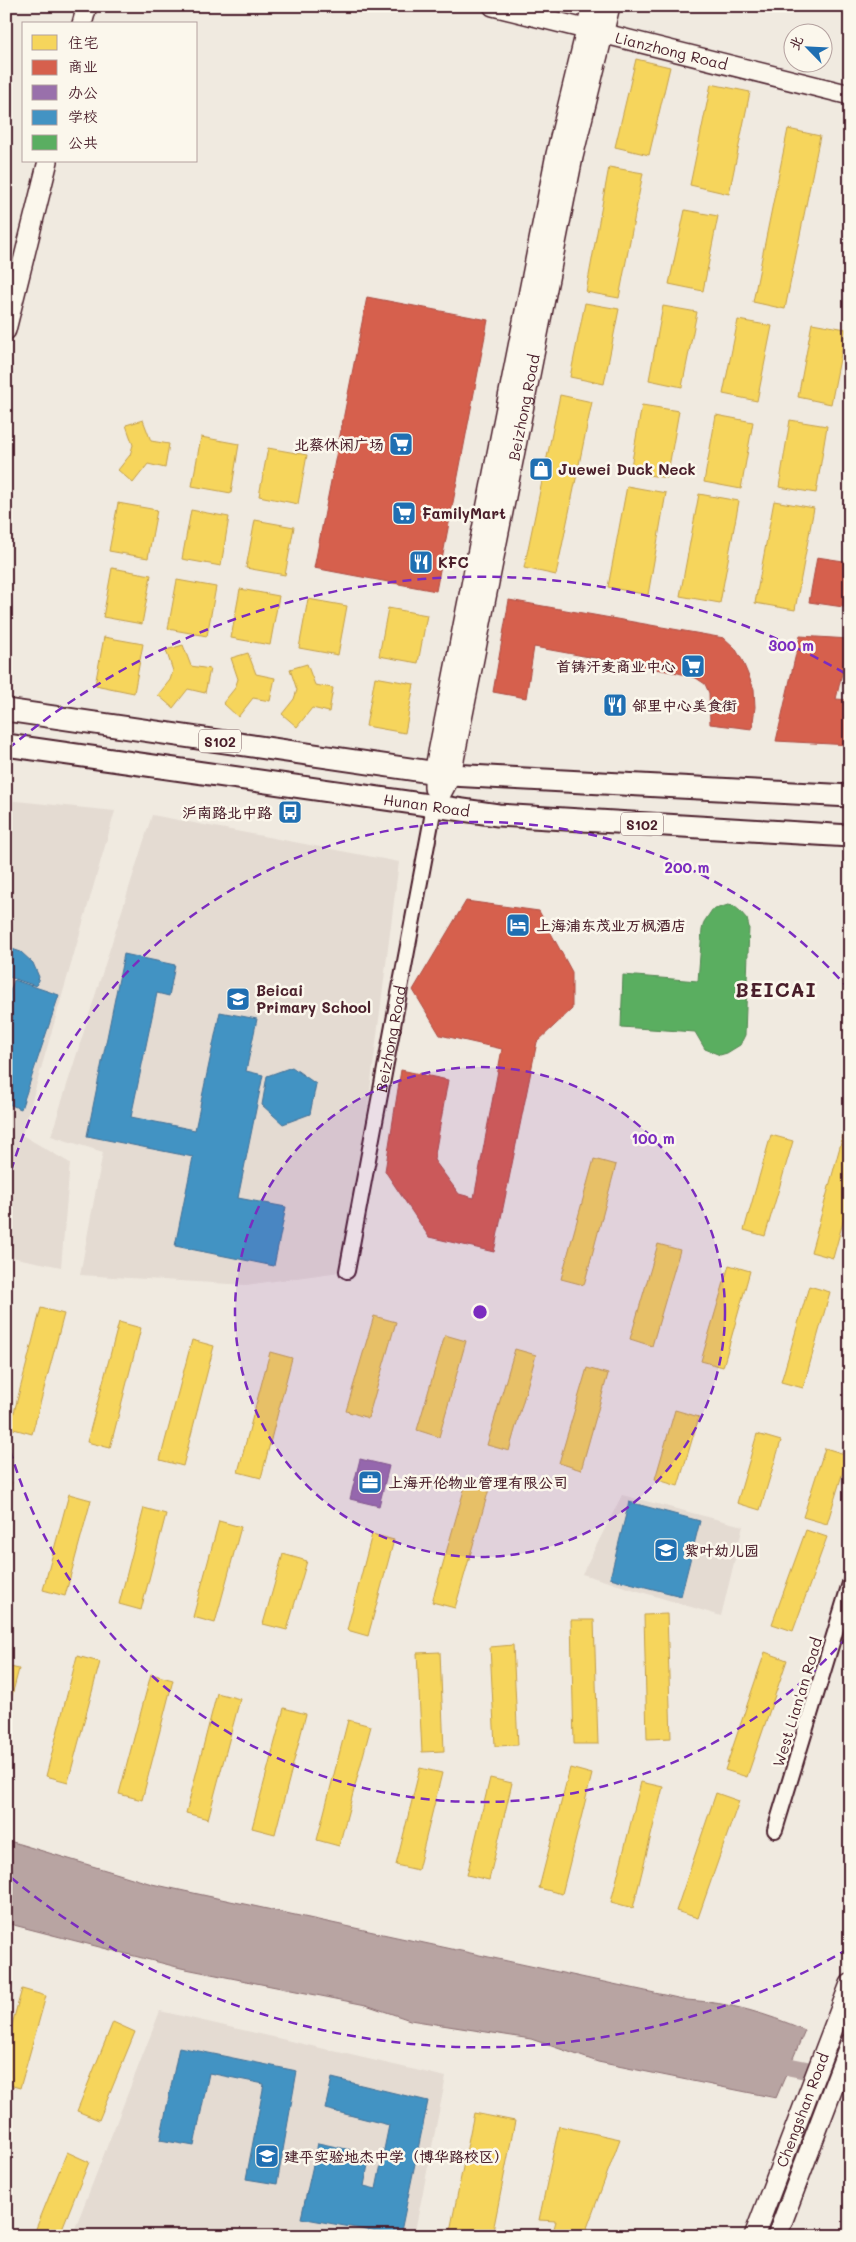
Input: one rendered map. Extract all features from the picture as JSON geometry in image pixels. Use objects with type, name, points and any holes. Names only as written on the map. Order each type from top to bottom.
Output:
[{"type":"main road","name":"S102","points":[[6,710],[443,774],[850,796]]},
{"type":"main road","name":"Hunan Road","points":[[6,745],[498,815],[850,836]]},
{"type":"street","points":[[82,22],[86,6]]},
{"type":"street","name":"Lianzhong Road","points":[[493,6],[850,95]]},
{"type":"street","name":"Beizhong Road","points":[[347,1271],[434,806],[513,468],[573,157],[594,31],[592,6]]},
{"type":"street","name":"Beizhong Road","points":[[594,31],[610,6]]},
{"type":"street","points":[[6,330],[48,162]]},
{"type":"street","name":"West Lian'an Road","points":[[775,1830],[850,1583]]},
{"type":"street","name":"Chengshan Road","points":[[754,2236],[850,1984]]},
{"type":"street","name":"Chengshan Road","points":[[777,2236],[850,2043]]},
{"type":"shaded area","points":[[6,800],[115,811],[22,1135],[70,1163],[61,1267],[6,1256]]},
{"type":"shaded area","name":"Beicai Primary School","points":[[152,815],[399,862],[347,1271],[246,1285],[80,1275],[103,1152],[51,1136]]},
{"type":"shaded area","name":"紫叶幼儿园","points":[[622,1495],[743,1526],[721,1616],[582,1574]]},
{"type":"shaded area","points":[[6,1840],[152,1884],[687,2000],[733,2006],[762,2014],[805,2030],[776,2098],[598,2062],[531,2039],[410,2020],[366,2005],[181,1968],[6,1923]]},
{"type":"shaded area","name":"建平实验地杰中学（博华路校区）","points":[[160,2011],[446,2077],[414,2236],[72,2236]]},
{"type":"building: 住宅","points":[[636,59],[670,67],[649,155],[615,147]]},
{"type":"building: 住宅","points":[[711,84],[750,92],[729,194],[690,185]]},
{"type":"building: 住宅","points":[[788,129],[820,136],[785,309],[753,302]]},
{"type":"building: 住宅","points":[[609,167],[643,173],[619,298],[586,292]]},
{"type":"building: 住宅","points":[[685,210],[718,216],[703,291],[669,284]]},
{"type":"building: 住宅","points":[[585,303],[619,309],[604,384],[570,377]]},
{"type":"building: 住宅","points":[[663,306],[697,312],[682,387],[649,380]]},
{"type":"building: 住宅","points":[[738,320],[772,326],[757,401],[723,394]]},
{"type":"building: 住宅","points":[[812,323],[846,329],[831,404],[798,397]]},
{"type":"building: 住宅","points":[[560,395],[592,402],[556,575],[524,568]]},
{"type":"building: 住宅","points":[[642,405],[679,411],[667,478],[630,472]]},
{"type":"building: 住宅","points":[[716,415],[753,422],[741,489],[704,482]]},
{"type":"building: 住宅","points":[[143,420],[151,441],[169,444],[165,468],[148,464],[133,483],[118,470],[130,455],[133,445],[126,425]]},
{"type":"building: 住宅","points":[[790,420],[827,426],[816,493],[779,487]]},
{"type":"building: 住宅","points":[[201,437],[239,444],[231,493],[192,486]]},
{"type":"building: 住宅","points":[[268,448],[307,455],[298,504],[259,496]]},
{"type":"building: 住宅","points":[[627,486],[666,493],[648,595],[608,587]]},
{"type":"building: 住宅","points":[[699,494],[739,501],[720,603],[680,596]]},
{"type":"building: 住宅","points":[[774,501],[814,508],[795,610],[755,603]]},
{"type":"building: 住宅","points":[[118,503],[157,510],[148,558],[109,551]]},
{"type":"building: 住宅","points":[[850,506],[850,538],[844,537]]},
{"type":"building: 住宅","points":[[191,510],[229,517],[221,566],[182,559]]},
{"type":"building: 住宅","points":[[255,520],[294,527],[285,575],[246,568]]},
{"type":"building: 住宅","points":[[112,568],[151,575],[142,624],[103,617]]},
{"type":"building: 住宅","points":[[177,580],[216,587],[207,636],[168,629]]},
{"type":"building: 住宅","points":[[240,589],[279,596],[270,645],[231,638]]},
{"type":"building: 住宅","points":[[308,599],[347,606],[338,655],[299,648]]},
{"type":"building: 住宅","points":[[388,608],[427,615],[418,663],[379,656]]},
{"type":"building: 住宅","points":[[104,637],[143,644],[134,693],[95,685]]},
{"type":"building: 住宅","points":[[183,645],[191,666],[210,669],[205,693],[188,689],[173,708],[158,695],[170,680],[173,671],[166,650]]},
{"type":"building: 住宅","points":[[248,653],[256,674],[275,678],[270,701],[253,698],[238,717],[223,703],[235,688],[238,679],[231,658]]},
{"type":"building: 住宅","points":[[307,664],[315,685],[333,688],[329,712],[312,708],[297,727],[282,714],[294,699],[297,690],[290,669]]},
{"type":"building: 住宅","points":[[375,677],[414,684],[405,733],[366,726]]},
{"type":"building: 住宅","points":[[844,1132],[850,1134],[850,1197],[833,1258],[811,1252]]},
{"type":"building: 住宅","points":[[771,1135],[793,1141],[765,1236],[744,1230]]},
{"type":"building: 住宅","points":[[594,1159],[616,1165],[584,1285],[561,1279]]},
{"type":"building: 住宅","points":[[658,1244],[680,1250],[652,1346],[630,1339]]},
{"type":"building: 住宅","points":[[729,1265],[750,1271],[723,1367],[701,1361]]},
{"type":"building: 住宅","points":[[809,1286],[830,1292],[803,1388],[781,1382]]},
{"type":"building: 住宅","points":[[41,1308],[64,1314],[32,1434],[10,1428]]},
{"type":"building: 住宅","points":[[374,1316],[396,1322],[368,1418],[346,1411]]},
{"type":"building: 住宅","points":[[119,1322],[141,1328],[110,1448],[87,1442]]},
{"type":"building: 住宅","points":[[445,1335],[466,1341],[439,1437],[417,1430]]},
{"type":"building: 住宅","points":[[192,1340],[214,1346],[183,1466],[160,1460]]},
{"type":"building: 住宅","points":[[515,1349],[536,1355],[509,1451],[487,1445]]},
{"type":"building: 住宅","points":[[270,1352],[292,1358],[261,1478],[238,1472]]},
{"type":"building: 住宅","points":[[587,1368],[608,1374],[581,1470],[559,1463]]},
{"type":"building: 住宅","points":[[675,1410],[699,1417],[678,1486],[655,1479]]},
{"type":"building: 住宅","points":[[757,1434],[781,1441],[760,1510],[737,1503]]},
{"type":"building: 住宅","points":[[825,1448],[848,1455],[827,1524],[803,1517]]},
{"type":"building: 住宅","points":[[6,1481],[12,1482],[6,1504]]},
{"type":"building: 住宅","points":[[466,1483],[489,1489],[455,1608],[432,1602]]},
{"type":"building: 住宅","points":[[69,1494],[91,1500],[65,1596],[43,1590]]},
{"type":"building: 住宅","points":[[144,1508],[166,1514],[141,1610],[119,1604]]},
{"type":"building: 住宅","points":[[219,1521],[241,1527],[215,1623],[193,1617]]},
{"type":"building: 住宅","points":[[806,1530],[827,1537],[793,1631],[772,1624]]},
{"type":"building: 住宅","points":[[372,1534],[394,1540],[368,1636],[347,1630]]},
{"type":"building: 住宅","points":[[283,1554],[307,1561],[287,1630],[263,1624]]},
{"type":"building: 住宅","points":[[667,1614],[671,1738],[647,1739],[644,1615]]},
{"type":"building: 住宅","points":[[571,1620],[594,1620],[598,1744],[574,1744]]},
{"type":"building: 住宅","points":[[513,1645],[518,1745],[495,1746],[490,1647]]},
{"type":"building: 住宅","points":[[440,1652],[444,1751],[422,1752],[417,1653]]},
{"type":"building: 住宅","points":[[765,1652],[787,1660],[747,1777],[725,1770]]},
{"type":"building: 住宅","points":[[77,1656],[100,1662],[68,1782],[46,1776]]},
{"type":"building: 住宅","points":[[6,1666],[19,1669],[6,1718]]},
{"type":"building: 住宅","points":[[151,1674],[173,1680],[142,1800],[119,1794]]},
{"type":"building: 住宅","points":[[217,1693],[240,1699],[208,1819],[186,1813]]},
{"type":"building: 住宅","points":[[284,1708],[306,1714],[275,1834],[252,1828]]},
{"type":"building: 住宅","points":[[348,1720],[371,1726],[339,1846],[317,1840]]},
{"type":"building: 住宅","points":[[420,1768],[442,1773],[418,1870],[396,1865]]},
{"type":"building: 住宅","points":[[570,1768],[592,1774],[562,1894],[539,1888]]},
{"type":"building: 住宅","points":[[490,1778],[512,1783],[489,1880],[467,1875]]},
{"type":"building: 住宅","points":[[641,1782],[663,1787],[633,1908],[611,1902]]},
{"type":"building: 住宅","points":[[716,1793],[739,1801],[698,1918],[676,1911]]},
{"type":"building: 住宅","points":[[22,1989],[46,1996],[20,2088],[6,2084],[6,2046]]},
{"type":"building: 住宅","points":[[113,2022],[135,2032],[99,2120],[77,2111]]},
{"type":"building: 住宅","points":[[474,2113],[515,2121],[492,2236],[450,2231]]},
{"type":"building: 住宅","points":[[559,2126],[620,2139],[584,2236],[552,2236],[556,2221],[539,2220]]},
{"type":"building: 住宅","points":[[67,2152],[89,2162],[59,2236],[33,2236]]},
{"type":"building: 商业","name":"北蔡休闲广场","points":[[367,297],[488,320],[436,591],[314,568]]},
{"type":"building: 商业","points":[[817,557],[850,562],[850,608],[809,602]]},
{"type":"building: 商业","name":"首铸汗麦商业中心","points":[[509,600],[724,638],[735,648],[754,689],[755,707],[752,729],[710,724],[709,693],[705,684],[696,678],[678,673],[534,647],[526,698],[493,692]]},
{"type":"building: 商业","points":[[800,636],[850,639],[836,699],[850,700],[850,745],[776,741]]},
{"type":"building: 商业","points":[[466,901],[539,911],[572,972],[572,1009],[537,1042],[494,1252],[429,1237],[385,1171],[401,1070],[448,1080],[434,1160],[459,1194],[474,1198],[502,1049],[440,1035],[413,990]]},
{"type":"building: 办公","name":"上海开伦物业管理有限公司","points":[[360,1459],[389,1466],[379,1506],[350,1499]]},
{"type":"building: 学校","points":[[6,947],[21,952],[33,963],[39,977],[36,986],[6,976]]},
{"type":"building: 学校","points":[[124,954],[175,965],[169,996],[157,993],[131,1117],[195,1130],[220,1012],[257,1019],[246,1071],[263,1075],[238,1198],[286,1207],[274,1266],[175,1246],[193,1157],[87,1136]]},
{"type":"building: 学校","points":[[14,980],[59,995],[21,1109],[6,1103],[6,1003]]},
{"type":"building: 学校","points":[[292,1067],[316,1084],[310,1114],[283,1124],[262,1105],[267,1076]]},
{"type":"building: 学校","points":[[629,1502],[700,1521],[681,1596],[610,1578]]},
{"type":"building: 学校","points":[[179,2047],[297,2071],[277,2184],[246,2179],[264,2084],[209,2073],[194,2146],[160,2140]]},
{"type":"building: 学校","points":[[332,2078],[428,2101],[400,2236],[301,2218],[318,2143],[370,2154],[364,2186],[376,2189],[389,2125],[325,2109]]},
{"type":"building: 公共","points":[[728,905],[734,906],[740,911],[747,919],[749,927],[745,1035],[740,1045],[720,1055],[705,1049],[695,1032],[621,1027],[623,975],[698,981],[704,922],[712,910]]},
{"type":"waterway","points":[[767,2062],[850,2079]]},
{"type":"place","name":"北蔡休闲广场","points":[[401,444]]},
{"type":"place","name":"Juewei Duck Neck","points":[[541,469]]},
{"type":"place","name":"FamilyMart","points":[[404,513]]},
{"type":"place","name":"KFC","points":[[421,562]]},
{"type":"place","name":"首铸汗麦商业中心","points":[[693,666]]},
{"type":"place","name":"邻里中心美食街","points":[[615,705]]},
{"type":"place","name":"沪南路北中路","points":[[290,812]]},
{"type":"place","name":"上海浦东茂业万枫酒店","points":[[518,925]]},
{"type":"place","name":"Beicai Primary School","points":[[238,999]]},
{"type":"place","name":"上海开伦物业管理有限公司","points":[[370,1482]]},
{"type":"place","name":"紫叶幼儿园","points":[[666,1550]]},
{"type":"place","name":"建平实验地杰中学（博华路校区）","points":[[267,2156]]},
{"type":"district","name":"BEICAI","points":[[776,989]]}]
